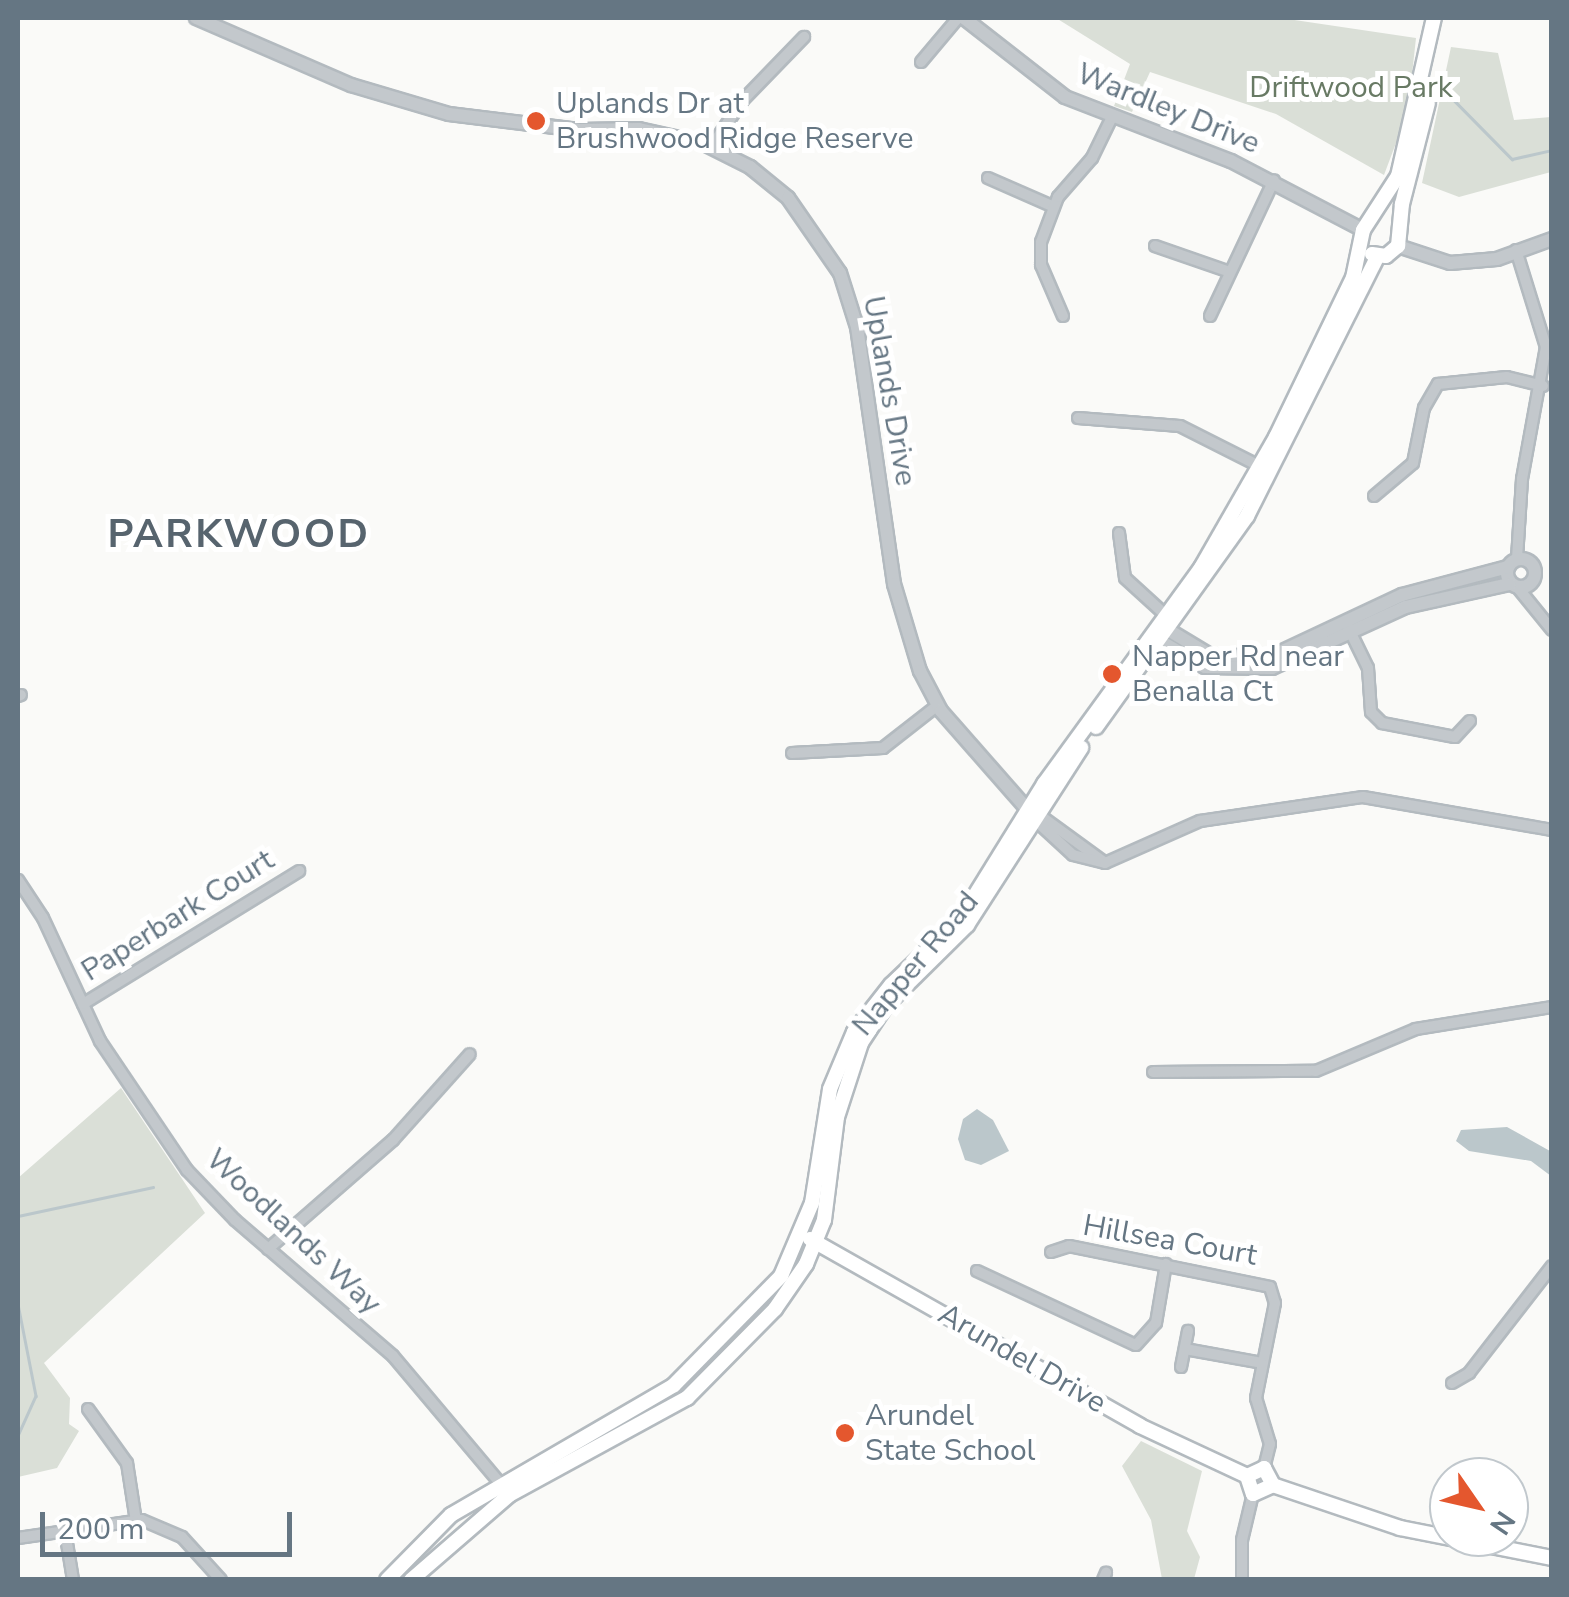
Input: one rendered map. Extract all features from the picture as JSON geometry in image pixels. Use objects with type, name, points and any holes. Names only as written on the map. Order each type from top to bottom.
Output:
[{"type":"main road","points":[[1438,18],[1420,149],[1397,227],[1398,246],[1371,252],[1369,224],[1407,150],[1438,18]]},
{"type":"main road","points":[[1369,224],[1397,227]]},
{"type":"main road","name":"Napper Road","points":[[410,1580],[504,1489],[686,1375],[774,1286],[800,1234],[830,1089],[854,1032],[891,985],[960,918],[1163,629],[1265,469],[1371,252]]},
{"type":"main road","name":"Napper Road","points":[[387,1580],[452,1516],[687,1398],[775,1309],[816,1242],[830,1201],[846,1080],[861,1043],[886,1005],[967,925],[1035,815],[1044,784],[1163,629]]},
{"type":"main road","name":"Arundel Drive","points":[[800,1234],[1140,1426],[1247,1476]]},
{"type":"main road","points":[[1273,1485],[1263,1495],[1254,1494],[1247,1476],[1264,1468],[1273,1485],[1400,1528],[1552,1558]]},
{"type":"street","name":"Uplands Drive","points":[[196,18],[351,85],[449,114],[540,127],[639,129],[711,147],[788,198],[840,272],[870,403],[894,584],[938,704],[1004,788],[1035,815]]},
{"type":"street","points":[[921,62],[961,18]]},
{"type":"street","name":"Wardley Drive","points":[[961,18],[1065,97],[1274,180],[1369,224]]},
{"type":"street","points":[[711,147],[742,100],[804,37]]},
{"type":"street","points":[[1063,316],[1041,265],[1054,207],[1092,158],[1112,118]]},
{"type":"street","points":[[988,178],[1054,207]]},
{"type":"street","points":[[1210,316],[1274,180]]},
{"type":"street","points":[[1398,246],[1450,263],[1552,239]]},
{"type":"street","points":[[1155,246],[1230,272]]},
{"type":"street","points":[[1516,250],[1546,347],[1543,386],[1522,479],[1512,563],[1514,586],[1552,630]]},
{"type":"street","points":[[1374,496],[1413,464],[1424,408],[1438,384],[1506,377],[1543,386]]},
{"type":"street","points":[[1078,418],[1180,426],[1265,469]]},
{"type":"street","points":[[1119,533],[1125,578],[1163,629],[1196,650],[1240,658],[1286,652],[1405,607],[1530,585],[1536,571]]},
{"type":"street","points":[[1348,628],[1402,594],[1512,563],[1530,562],[1536,571]]},
{"type":"street","points":[[1536,571],[1552,568]]},
{"type":"street","points":[[1348,628],[1368,668],[1371,712],[1382,723],[1455,737],[1470,721]]},
{"type":"street","points":[[792,754],[883,748],[938,704]]},
{"type":"street","points":[[987,878],[1015,820],[1004,788],[1028,792],[1044,784]]},
{"type":"street","points":[[1035,815],[1104,863],[1200,820],[1363,797],[1552,830]]},
{"type":"street","name":"Paperbark Court","points":[[83,1004],[300,870]]},
{"type":"street","name":"Woodlands Way","points":[[18,880],[100,1041],[187,1170],[268,1249],[392,1356],[504,1489]]},
{"type":"street","points":[[1153,1072],[1316,1070],[1416,1030],[1552,1007]]},
{"type":"street","points":[[268,1249],[393,1140],[470,1054]]},
{"type":"street","name":"Hillsea Court","points":[[1051,1252],[1069,1246],[1270,1287],[1274,1302],[1256,1410],[1270,1444],[1264,1468]]},
{"type":"street","points":[[977,1272],[1136,1345],[1156,1323],[1166,1264]]},
{"type":"street","points":[[1452,1383],[1469,1373],[1552,1266]]},
{"type":"street","points":[[1180,1367],[1188,1330]]},
{"type":"street","points":[[1185,1349],[1262,1363]]},
{"type":"street","points":[[88,1409],[127,1463],[136,1521]]},
{"type":"street","points":[[1242,1580],[1242,1540],[1254,1494]]},
{"type":"street","points":[[18,1538],[136,1521],[182,1537],[221,1580]]},
{"type":"street","points":[[65,1531],[73,1580]]},
{"type":"green space","name":"Driftwood Park","points":[[1056,18],[1281,18],[1416,38],[1408,111],[1384,175],[1276,114],[1150,72],[1132,112],[1114,106],[1130,64]]},
{"type":"green space","points":[[1451,47],[1498,53],[1514,120],[1551,117],[1551,172],[1459,197],[1422,183]]},
{"type":"green space","points":[[121,1088],[205,1213],[44,1363],[70,1398],[69,1424],[79,1431],[57,1468],[18,1477],[18,1178]]},
{"type":"green space","points":[[1141,1441],[1202,1471],[1187,1531],[1200,1557],[1194,1579],[1162,1579],[1151,1520],[1122,1466]]},
{"type":"shaded area","points":[[977,1109],[993,1120],[1009,1151],[981,1165],[965,1160],[958,1139],[963,1119]]},
{"type":"shaded area","points":[[1507,1127],[1550,1151],[1551,1176],[1531,1161],[1469,1151],[1456,1141],[1461,1130]]},
{"type":"waterway","points":[[1400,75],[1413,79]]},
{"type":"waterway","points":[[1440,86],[1512,159],[1552,150]]},
{"type":"waterway","points":[[18,1216],[153,1187]]},
{"type":"waterway","points":[[18,1304],[36,1396],[18,1436]]},
{"type":"place","name":"Uplands Dr at Brushwood Ridge Reserve","points":[[536,121]]},
{"type":"place","name":"Napper Rd near Benalla Ct","points":[[1112,674]]},
{"type":"place","name":"Arundel State School","points":[[845,1433]]},
{"type":"district","name":"PARKWOOD","points":[[239,534]]}]
